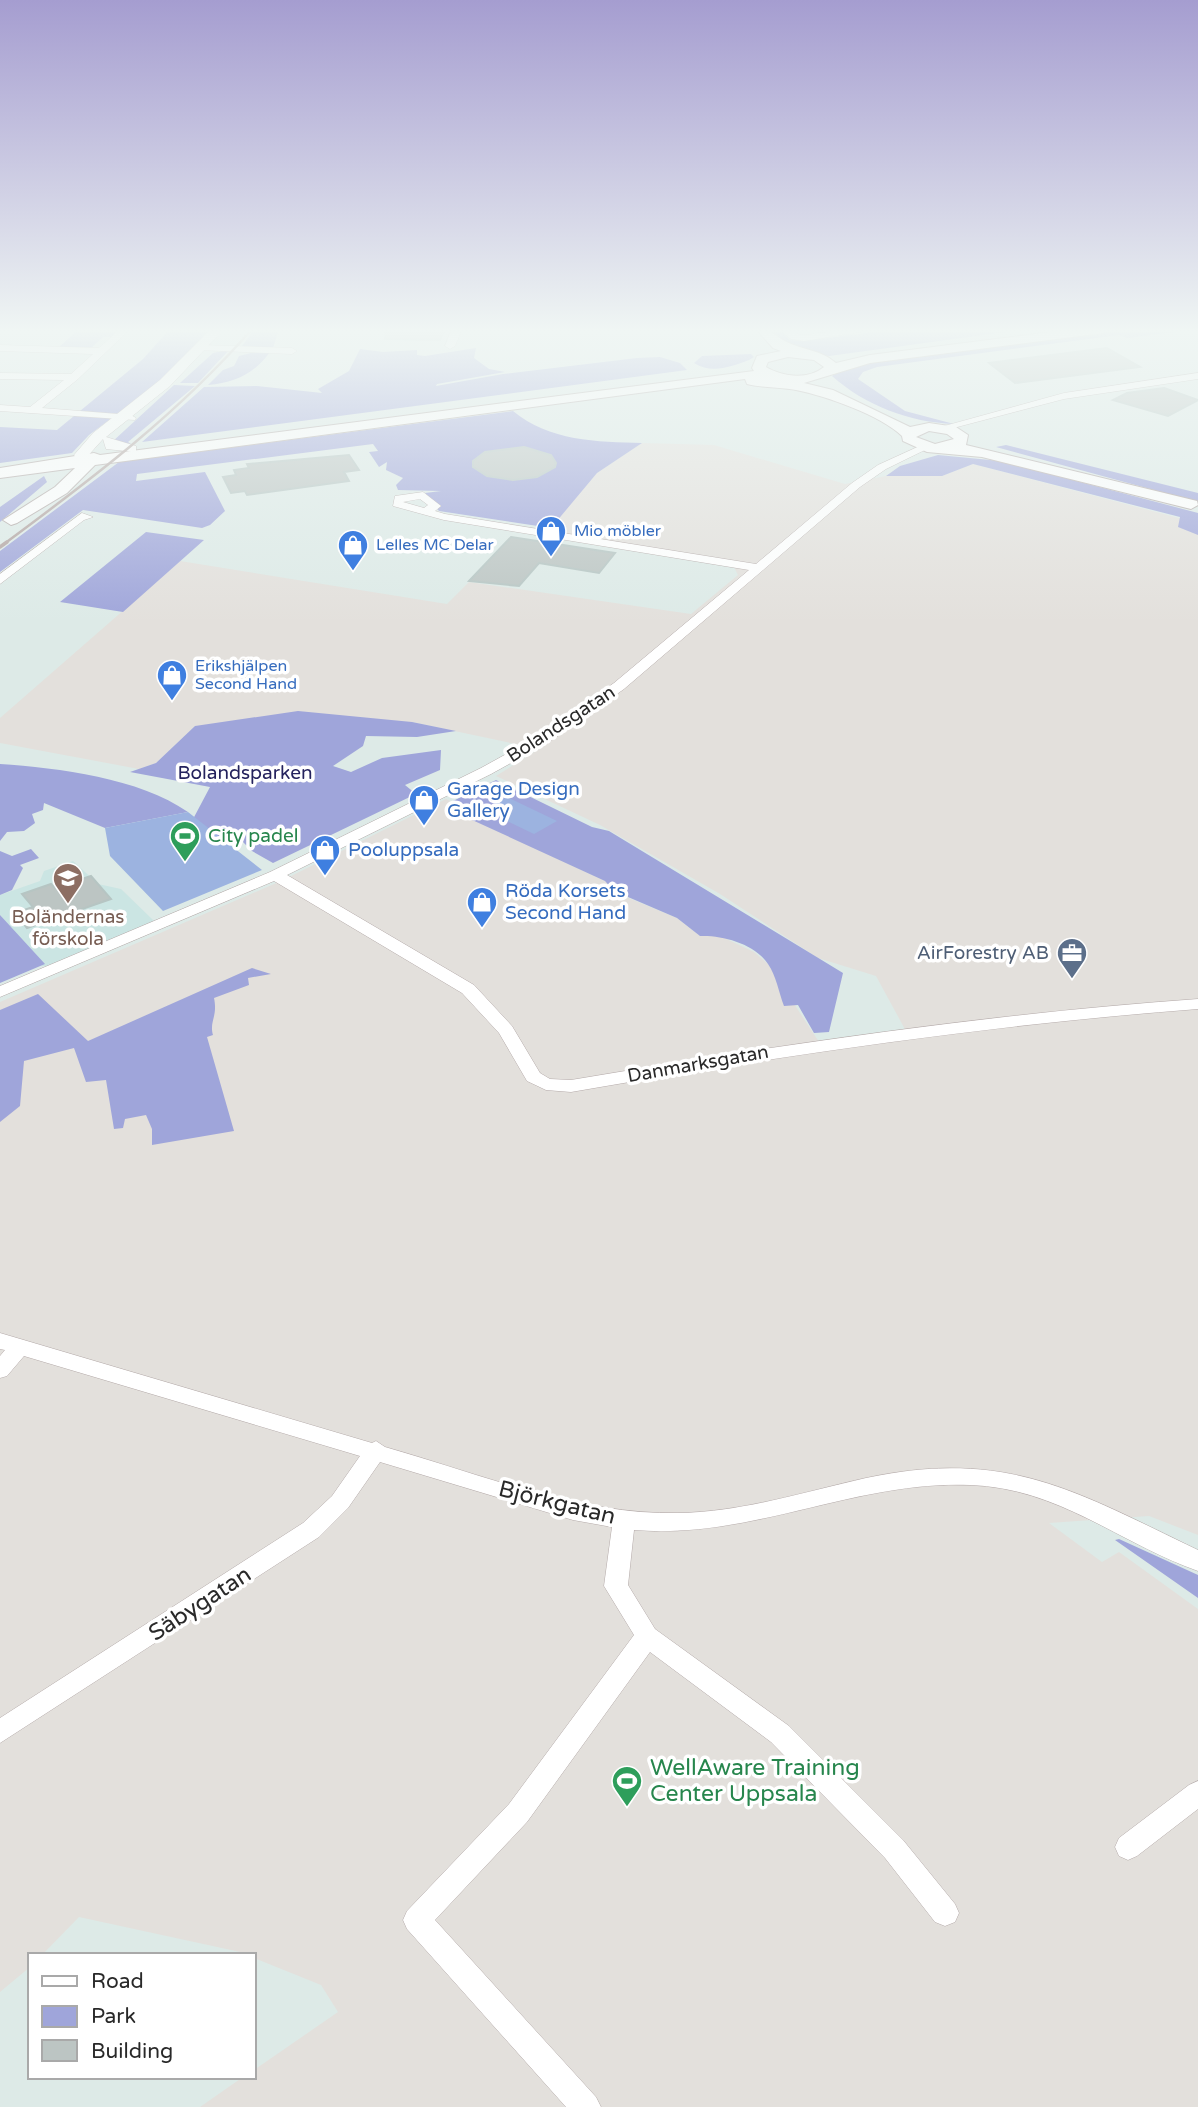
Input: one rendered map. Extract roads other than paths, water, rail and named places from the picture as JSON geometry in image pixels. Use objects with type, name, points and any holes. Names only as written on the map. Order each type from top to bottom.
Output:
[{"type":"main road","points":[[0,473],[131,449],[297,427]]},
{"type":"main road","points":[[0,466],[333,427]]},
{"type":"main road","points":[[901,427],[908,436],[926,447],[958,440]]},
{"type":"main road","points":[[908,436],[936,428],[982,452],[1195,505]]},
{"type":"main road","points":[[6,525],[54,482],[87,458]]},
{"type":"main road","points":[[6,525],[61,490],[87,458]]},
{"type":"main road","points":[[0,473],[38,473],[50,477],[54,482]]},
{"type":"street","points":[[87,458],[98,436],[111,427]]},
{"type":"street","points":[[87,458],[109,440],[119,427]]},
{"type":"street","points":[[958,440],[972,427]]},
{"type":"street","name":"Bolandsgatan","points":[[882,467],[908,436]]},
{"type":"street","points":[[109,440],[111,446],[131,449]]},
{"type":"street","name":"Bolandsgatan","points":[[0,992],[275,875],[486,771],[544,739],[619,686],[761,568],[847,492],[882,467],[926,447]]},
{"type":"street","points":[[407,506],[425,512],[761,568]]},
{"type":"street","points":[[0,580],[82,516],[87,517]]},
{"type":"street","name":"Danmarksgatan","points":[[275,875],[468,989],[506,1030],[533,1077],[558,1086],[769,1052],[1011,1019],[1198,1004]]},
{"type":"street","points":[[0,1370],[10,1343]]},
{"type":"street","name":"Björkgatan","points":[[10,1343],[561,1507],[624,1521],[695,1522],[866,1486],[917,1478],[972,1476],[1022,1484],[1072,1502],[1198,1561]]},
{"type":"street","name":"Säbygatan","points":[[0,1732],[311,1530],[340,1503],[376,1450]]},
{"type":"street","points":[[624,1521],[616,1586],[647,1636],[780,1734],[894,1849],[945,1913]]},
{"type":"street","points":[[586,2107],[417,1920],[518,1813],[647,1636]]},
{"type":"street","points":[[1128,1847],[1198,1793]]},
{"type":"railway","points":[[4,544],[153,427]]},
{"type":"railway","points":[[0,547],[7,542]]},
{"type":"place","name":"Mio möbler","points":[[551,558]]},
{"type":"place","name":"Lelles MC Delar","points":[[353,572]]},
{"type":"place","name":"Erikshjälpen Second Hand","points":[[172,702]]},
{"type":"place","name":"Garage Design Gallery","points":[[424,827]]},
{"type":"place","name":"City padel","points":[[185,863]]},
{"type":"place","name":"Pooluppsala","points":[[325,877]]},
{"type":"place","name":"Boländernas förskola","points":[[68,905]]},
{"type":"place","name":"Röda Korsets Second Hand","points":[[482,929]]},
{"type":"place","name":"AirForestry AB","points":[[1072,980]]},
{"type":"place","name":"WellAware Training Center Uppsala","points":[[627,1808]]},
{"type":"park label","name":"Bolandsparken","points":[[245,773]]}]
